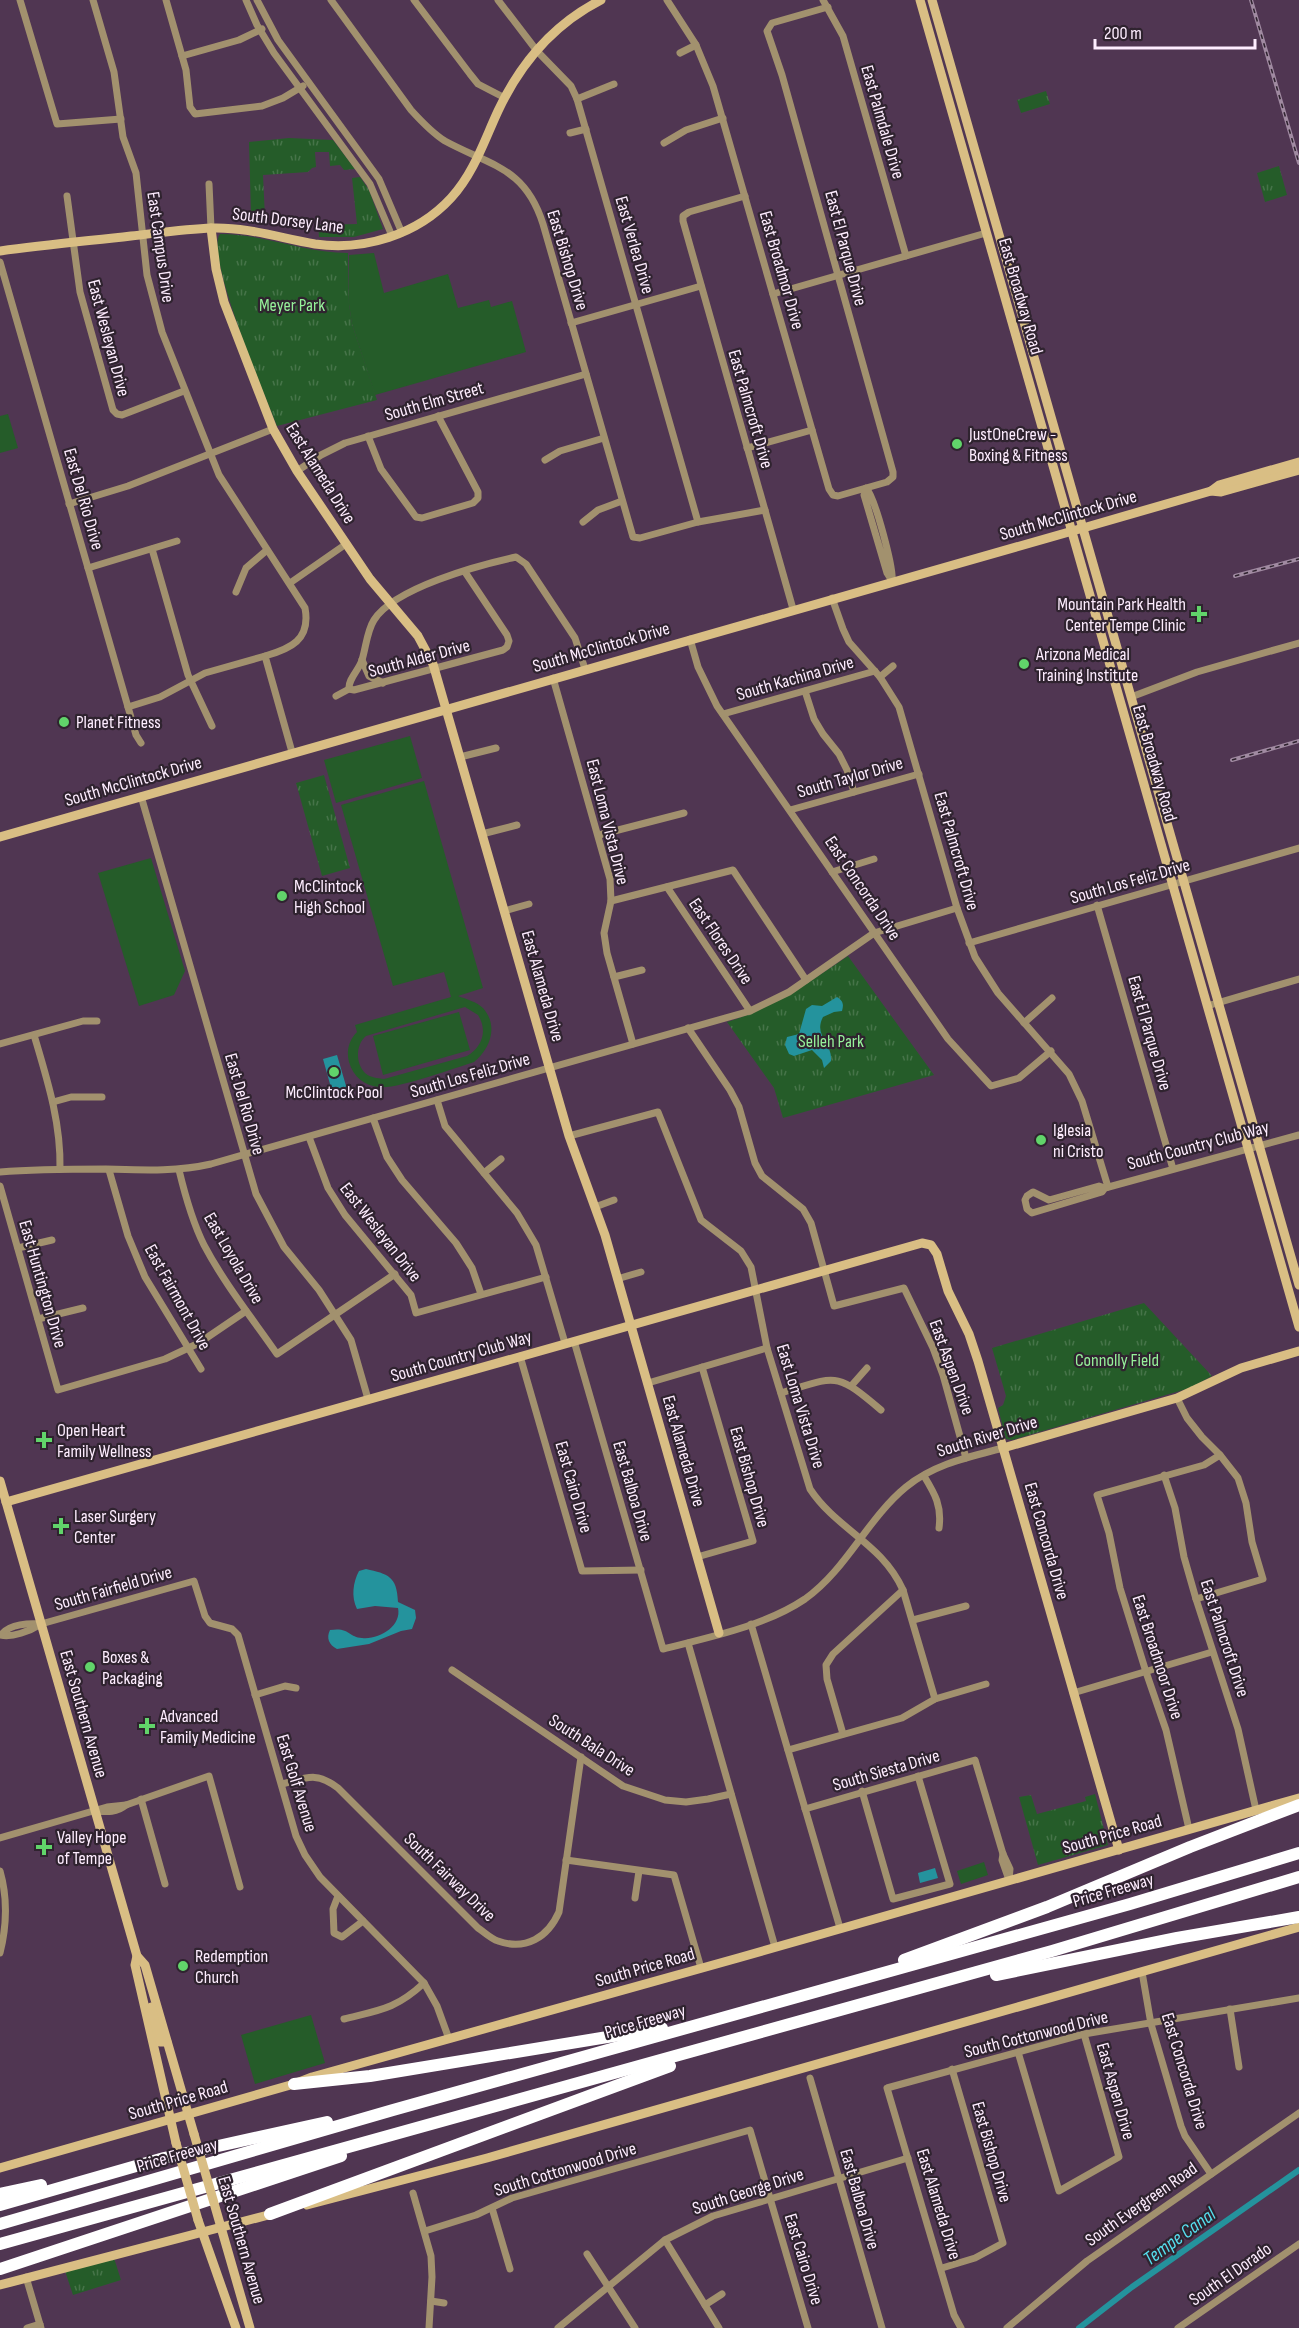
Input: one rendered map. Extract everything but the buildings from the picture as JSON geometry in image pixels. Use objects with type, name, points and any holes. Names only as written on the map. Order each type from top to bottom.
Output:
[{"type":"highway","points":[[847,1983],[1047,1907],[1190,1847],[1299,1805]]},
{"type":"highway","name":"Price Freeway","points":[[0,2224],[356,2121],[1130,1905],[1299,1853]]},
{"type":"highway","name":"Price Freeway","points":[[0,2244],[1052,1951],[1299,1877]]},
{"type":"highway","points":[[851,2006],[910,1998],[1006,1972],[1299,1917]]},
{"type":"highway","points":[[294,2084],[370,2076],[717,2020]]},
{"type":"highway","points":[[270,2214],[733,2041]]},
{"type":"highway","points":[[0,2205],[217,2145],[325,2122],[356,2121]]},
{"type":"highway","points":[[0,2269],[400,2138],[435,2123]]},
{"type":"highway","points":[[0,2194],[82,2177],[96,2177]]},
{"type":"main road","name":"South Dorsey Lane","points":[[0,250],[212,228],[258,231],[329,245],[363,244],[402,233],[430,217],[451,199],[469,175],[505,98],[521,71],[537,51],[585,4],[601,0]]},
{"type":"main road","name":"East Broadway Road","points":[[920,0],[1299,1327]]},
{"type":"main road","name":"East Broadway Road","points":[[932,0],[1299,1285]]},
{"type":"main road","points":[[941,74],[953,71]]},
{"type":"main road","name":"East Alameda Drive","points":[[212,228],[216,269],[224,302],[273,429],[297,471],[346,544],[421,641],[434,670],[569,1136],[595,1206],[648,1383],[719,1633]]},
{"type":"main road","points":[[986,233],[998,230]]},
{"type":"main road","points":[[1028,378],[1039,375]]},
{"type":"main road","name":"South McClintock Drive","points":[[0,837],[1083,528],[1211,491],[1219,485],[1299,462]]},
{"type":"main road","name":"South McClintock Drive","points":[[1211,491],[1221,492],[1299,470]]},
{"type":"main road","points":[[1104,647],[1111,649],[1122,665]]},
{"type":"main road","points":[[1121,704],[1131,697]]},
{"type":"main road","name":"South Country Club Way","points":[[3,1503],[922,1243],[931,1245]]},
{"type":"main road","name":"East Concorda Drive","points":[[931,1245],[937,1254],[948,1291],[969,1334],[1119,1850]]},
{"type":"main road","name":"South River Drive","points":[[1003,1448],[1177,1398],[1241,1368],[1299,1351]]},
{"type":"main road","name":"East Southern Avenue","points":[[0,1481],[3,1503],[41,1624],[136,1961],[175,2139],[202,2233],[236,2328]]},
{"type":"main road","name":"South Price Road","points":[[0,2168],[312,2077],[1299,1798]]},
{"type":"main road","points":[[0,2285],[498,2155],[1299,1927]]},
{"type":"main road","name":"East Southern Avenue","points":[[136,1961],[145,1965],[250,2328]]},
{"type":"street","points":[[20,0],[57,124],[121,119]]},
{"type":"street","name":"East Campus Drive","points":[[93,0],[114,72],[123,137],[136,173],[147,275],[156,314],[209,453],[228,492],[305,608],[304,628],[300,638],[292,646],[205,673],[160,697],[128,707]]},
{"type":"street","points":[[166,0],[182,56],[193,112],[200,114],[262,106],[278,101],[308,82]]},
{"type":"street","points":[[246,0],[260,30],[370,184],[392,236]]},
{"type":"street","points":[[257,0],[269,25],[379,179],[402,233]]},
{"type":"street","name":"East Bishop Drive","points":[[331,0],[411,110],[425,125],[445,140],[479,155],[512,175],[532,199],[543,224],[634,538],[698,522]]},
{"type":"street","points":[[414,0],[478,84],[505,98]]},
{"type":"street","name":"East Verlea Drive","points":[[498,0],[537,51],[563,76],[577,99],[698,522]]},
{"type":"street","name":"East Broadmor Drive","points":[[667,0],[696,45],[713,86],[831,493],[837,496],[887,482],[893,477]]},
{"type":"street","name":"East Palmdale Drive","points":[[823,0],[843,36],[906,256]]},
{"type":"street","name":"East El Parque Drive","points":[[828,7],[775,22],[768,28],[768,37],[785,84],[893,469],[893,477]]},
{"type":"street","points":[[182,56],[239,40],[269,25]]},
{"type":"street","points":[[680,53],[696,45]]},
{"type":"street","points":[[577,99],[614,84]]},
{"type":"street","points":[[664,143],[691,127],[723,118]]},
{"type":"street","points":[[570,133],[586,129]]},
{"type":"street","name":"East Alameda Drive","points":[[209,184],[212,228]]},
{"type":"street","name":"East Wesleyan Drive","points":[[67,196],[81,298],[115,412],[122,415],[184,391]]},
{"type":"street","name":"East Palmcroft Drive","points":[[745,196],[689,212],[683,216],[683,224],[793,609]]},
{"type":"street","points":[[773,294],[986,233]]},
{"type":"street","name":"East Del Rio Drive","points":[[0,262],[136,735],[141,743]]},
{"type":"street","points":[[571,323],[701,286]]},
{"type":"street","name":"South Elm Street","points":[[297,471],[332,449],[368,436],[586,374]]},
{"type":"street","points":[[368,436],[378,464],[416,517],[422,518],[473,503],[478,498],[477,490],[438,416]]},
{"type":"street","points":[[69,504],[128,486],[273,429]]},
{"type":"street","points":[[747,448],[812,430]]},
{"type":"street","points":[[545,460],[560,450],[604,438]]},
{"type":"street","points":[[866,488],[864,495],[887,573],[892,581]]},
{"type":"street","points":[[583,522],[598,510],[622,501]]},
{"type":"street","points":[[698,522],[765,510]]},
{"type":"street","points":[[88,568],[177,541]]},
{"type":"street","points":[[290,583],[346,544]]},
{"type":"street","points":[[152,549],[190,680],[212,726]]},
{"type":"street","points":[[236,592],[246,567],[267,550]]},
{"type":"street","points":[[349,689],[350,682],[362,660],[372,623],[391,605],[412,590],[512,558],[520,558],[526,564],[571,632],[585,669]]},
{"type":"street","name":"South Alder Drive","points":[[336,696],[349,689],[356,690],[385,683],[503,650],[509,644],[507,635],[465,572]]},
{"type":"street","name":"East Palmcroft Drive","points":[[832,598],[849,642],[878,674],[899,707],[957,908],[982,971],[998,993],[1069,1074],[1080,1095],[1106,1187]]},
{"type":"street","name":"East Concorda Drive","points":[[690,639],[705,684],[723,714],[948,1039],[991,1086],[1019,1078],[1051,1051]]},
{"type":"street","points":[[1131,697],[1197,672],[1299,643]]},
{"type":"street","points":[[265,656],[292,752]]},
{"type":"street","points":[[362,660],[369,676],[385,683]]},
{"type":"street","points":[[878,674],[893,666]]},
{"type":"street","name":"South Kachina Drive","points":[[723,714],[878,674]]},
{"type":"street","name":"East Loma Vista Drive","points":[[553,678],[610,879],[611,901],[604,933],[607,952],[633,1044]]},
{"type":"street","points":[[805,691],[814,719],[843,762],[855,792]]},
{"type":"street","points":[[460,757],[496,748]]},
{"type":"street","name":"South Taylor Drive","points":[[790,810],[919,774]]},
{"type":"street","name":"East Del Rio Drive","points":[[141,796],[256,1194],[273,1230],[295,1263],[319,1290],[351,1340],[368,1399]]},
{"type":"street","points":[[599,834],[684,813]]},
{"type":"street","points":[[482,834],[517,825]]},
{"type":"street","name":"South Los Feliz Drive","points":[[969,943],[1299,848]]},
{"type":"street","points":[[832,872],[874,859]]},
{"type":"street","points":[[611,901],[733,870],[806,980]]},
{"type":"street","name":"East Flores Drive","points":[[667,887],[750,1011]]},
{"type":"street","name":"East Alameda Drive","points":[[504,911],[529,904]]},
{"type":"street","name":"East El Parque Drive","points":[[1098,905],[1173,1169]]},
{"type":"street","name":"South Los Feliz Drive","points":[[0,1172],[60,1168],[179,1170],[244,1155],[750,1011],[789,992],[874,933],[957,908]]},
{"type":"street","points":[[614,977],[642,970]]},
{"type":"street","points":[[1207,1006],[1299,980]]},
{"type":"street","points":[[1024,1023],[1052,998]]},
{"type":"street","points":[[0,1044],[83,1021],[97,1021]]},
{"type":"street","points":[[688,1028],[730,1090],[738,1107],[755,1163],[762,1176],[803,1209],[811,1223],[825,1270]]},
{"type":"street","points":[[34,1035],[53,1102],[61,1144],[60,1168]]},
{"type":"street","points":[[53,1102],[71,1097],[102,1097]]},
{"type":"street","name":"East Balboa Drive","points":[[437,1100],[445,1126],[518,1213],[536,1245],[641,1570],[663,1649]]},
{"type":"street","name":"East Loma Vista Drive","points":[[569,1136],[658,1112],[701,1220],[747,1258],[756,1290],[767,1348],[810,1489],[823,1507],[882,1556],[896,1573],[935,1699]]},
{"type":"street","points":[[373,1118],[387,1157],[402,1180],[456,1244],[472,1268],[481,1294],[546,1276]]},
{"type":"street","name":"South Country Club Way","points":[[1106,1187],[1102,1192],[1032,1213],[1025,1205],[1027,1196],[1033,1192],[1048,1200],[1099,1186],[1106,1187],[1299,1134]]},
{"type":"street","name":"East Wesleyan Drive","points":[[309,1137],[328,1188],[345,1215],[411,1295],[416,1313],[481,1294]]},
{"type":"street","points":[[484,1173],[501,1159]]},
{"type":"street","name":"East Fairmont Drive","points":[[109,1170],[128,1236],[145,1277],[201,1369]]},
{"type":"street","name":"East Loyola Drive","points":[[179,1170],[190,1210],[204,1244],[246,1311],[277,1354],[336,1314]]},
{"type":"street","name":"East Huntington Drive","points":[[0,1186],[58,1390],[165,1359],[190,1348]]},
{"type":"street","points":[[595,1206],[614,1200]]},
{"type":"street","points":[[18,1248],[52,1240]]},
{"type":"street","name":"East Aspen Drive","points":[[825,1270],[834,1306],[904,1288],[933,1348],[943,1375],[966,1458]]},
{"type":"street","points":[[617,1279],[641,1272]]},
{"type":"street","points":[[336,1314],[395,1274]]},
{"type":"street","points":[[38,1318],[83,1308]]},
{"type":"street","points":[[190,1348],[246,1311]]},
{"type":"street","points":[[648,1383],[767,1348]]},
{"type":"street","name":"East Cairo Drive","points":[[520,1356],[582,1571],[641,1570]]},
{"type":"street","name":"East Bishop Drive","points":[[698,1557],[753,1541],[702,1367]]},
{"type":"street","points":[[852,1385],[867,1368]]},
{"type":"street","points":[[781,1393],[821,1380],[837,1380],[852,1385],[881,1410]]},
{"type":"street","points":[[1177,1398],[1191,1424],[1238,1478],[1246,1503],[1252,1542],[1263,1580],[1196,1599]]},
{"type":"street","name":"South River Drive","points":[[663,1649],[751,1624],[785,1611],[807,1597],[828,1579],[887,1506],[906,1487],[937,1467],[1003,1448]]},
{"type":"street","points":[[1164,1475],[1204,1464],[1220,1455]]},
{"type":"street","name":"East Palmcroft Drive","points":[[1164,1475],[1175,1508],[1184,1557],[1196,1599],[1238,1729],[1256,1810]]},
{"type":"street","name":"East Broadmoor Drive","points":[[1164,1475],[1097,1495],[1109,1533],[1120,1588],[1166,1730],[1189,1829]]},
{"type":"street","points":[[924,1476],[941,1513],[939,1528]]},
{"type":"street","name":"South Fairfield Drive","points":[[1,1634],[6,1636],[33,1629],[41,1624],[194,1581]]},
{"type":"street","name":"East Golf Avenue","points":[[194,1581],[205,1616],[210,1623],[232,1629],[238,1635],[296,1836],[305,1855],[320,1877],[424,1983],[437,2006],[449,2039]]},
{"type":"street","points":[[843,1734],[827,1679],[826,1665],[833,1654],[903,1590]]},
{"type":"street","points":[[912,1620],[966,1606]]},
{"type":"street","points":[[751,1624],[840,1928]]},
{"type":"street","points":[[688,1643],[775,1947]]},
{"type":"street","points":[[1073,1693],[1212,1652]]},
{"type":"street","name":"South Bala Drive","points":[[452,1670],[623,1786],[665,1800],[697,1801],[731,1794]]},
{"type":"street","points":[[788,1750],[902,1718],[935,1699],[986,1684]]},
{"type":"street","points":[[255,1695],[285,1686],[296,1688]]},
{"type":"street","name":"South Fairway Drive","points":[[282,1784],[310,1777],[325,1778],[338,1788],[478,1928],[497,1941],[516,1944],[544,1935],[554,1924],[559,1912],[580,1757]]},
{"type":"street","name":"South Siesta Drive","points":[[805,1809],[862,1791],[975,1761],[1003,1854],[1010,1869],[1009,1880]]},
{"type":"street","points":[[0,1838],[118,1804],[126,1805],[209,1776],[240,1887]]},
{"type":"street","points":[[862,1791],[893,1899],[950,1884],[918,1776]]},
{"type":"street","points":[[141,1800],[165,1884]]},
{"type":"street","points":[[566,1860],[674,1875],[701,1968]]},
{"type":"street","points":[[635,1898],[639,1870]]},
{"type":"street","points":[[0,1871],[5,1934],[0,1953]]},
{"type":"street","points":[[338,1896],[333,1909],[334,1933],[342,1937],[363,1921]]},
{"type":"street","name":"East Concorda Drive","points":[[1142,1972],[1151,2024],[1181,2126],[1185,2136],[1211,2174]]},
{"type":"street","points":[[344,2019],[395,2005],[406,1999],[424,1983]]},
{"type":"street","name":"South Cottonwood Drive","points":[[887,2088],[1084,2034],[1299,1998]]},
{"type":"street","points":[[1230,2009],[1239,2067]]},
{"type":"street","name":"East Aspen Drive","points":[[1018,2052],[1059,2191],[1119,2157],[1084,2034]]},
{"type":"street","name":"East Bishop Drive","points":[[942,2268],[975,2258],[1003,2243],[952,2069]]},
{"type":"street","name":"East Balboa Drive","points":[[810,2078],[882,2328]]},
{"type":"street","name":"East Alameda Drive","points":[[887,2088],[954,2315],[961,2328]]},
{"type":"street","name":"South Evergreen Road","points":[[1007,2328],[1087,2261],[1299,2113]]},
{"type":"street","name":"East Cairo Drive","points":[[750,2130],[808,2328]]},
{"type":"street","name":"South Cottonwood Drive","points":[[425,2231],[458,2222],[512,2198],[750,2130]]},
{"type":"street","name":"South George Drive","points":[[558,2328],[665,2240],[713,2216],[908,2158]]},
{"type":"street","points":[[413,2193],[430,2256],[429,2328]]},
{"type":"street","points":[[492,2208],[510,2269]]},
{"type":"street","points":[[665,2240],[719,2328]]},
{"type":"street","name":"South El Dorado","points":[[1178,2328],[1299,2244]]},
{"type":"street","points":[[587,2254],[635,2328]]},
{"type":"street","points":[[26,2277],[40,2326],[27,2328]]},
{"type":"street","points":[[705,2305],[722,2294]]},
{"type":"street","points":[[430,2301],[444,2303]]},
{"type":"green space","points":[[1046,91],[1050,104],[1021,113],[1017,100]]},
{"type":"green space","points":[[289,138],[333,140],[355,169],[344,170],[340,165],[330,166],[329,152],[315,152],[316,167],[308,172],[263,175],[265,218],[251,215],[249,142]]},
{"type":"green space","points":[[1279,166],[1287,195],[1265,202],[1257,173]]},
{"type":"green space","points":[[360,177],[369,190],[383,229],[354,237],[319,237],[318,225],[357,224],[352,178]]},
{"type":"green space","name":"Meyer Park","points":[[220,234],[253,237],[316,250],[348,253],[349,304],[352,324],[377,400],[277,426],[228,296],[217,247]]},
{"type":"green space","points":[[374,253],[384,293],[448,274],[458,308],[489,300],[491,307],[512,301],[526,352],[375,395],[352,324],[349,304],[349,255]]},
{"type":"green space","points":[[8,414],[18,448],[0,453],[0,416]]},
{"type":"green space","points":[[410,736],[422,778],[336,803],[324,760]]},
{"type":"green space","points":[[324,775],[350,868],[322,876],[296,783]]},
{"type":"green space","points":[[424,781],[483,988],[458,996],[481,1006],[491,1022],[488,1044],[474,1062],[411,1082],[387,1087],[364,1083],[351,1067],[348,1050],[357,1032],[355,1025],[451,997],[444,972],[393,986],[341,805]],"holes":[[[465,1007],[478,1015],[483,1027],[482,1038],[467,1056],[384,1079],[367,1075],[362,1069],[358,1054],[360,1044],[366,1036]]]},
{"type":"green space","points":[[151,858],[185,971],[174,995],[139,1006],[98,873]]},
{"type":"green space","name":"Selleh Park","points":[[848,956],[934,1075],[783,1118],[774,1088],[727,1022],[775,1002]]},
{"type":"green space","points":[[459,1012],[470,1050],[383,1075],[373,1036]]},
{"type":"green space","name":"Connolly Field","points":[[1144,1303],[1212,1376],[1190,1388],[1012,1440],[1006,1439],[998,1408],[1003,1405],[1006,1396],[992,1348]]},
{"type":"green space","points":[[1095,1794],[1108,1845],[1038,1865],[1019,1797],[1031,1795],[1037,1814],[1086,1801],[1085,1797]]},
{"type":"green space","points":[[984,1862],[988,1875],[961,1884],[957,1871]]},
{"type":"green space","points":[[311,2015],[325,2063],[255,2084],[241,2035]]},
{"type":"green space","points":[[114,2258],[121,2280],[73,2295],[65,2271]]},
{"type":"shaded area","points":[[837,997],[841,1000],[842,1011],[823,1017],[820,1029],[829,1049],[831,1061],[824,1068],[822,1060],[812,1050],[794,1056],[789,1054],[785,1045],[787,1037],[799,1034],[806,1009],[812,1005],[822,1006]]},
{"type":"shaded area","name":"McClintock Pool","points":[[337,1055],[349,1096],[335,1100],[328,1085],[330,1084],[323,1059]]},
{"type":"shaded area","points":[[366,1569],[390,1578],[396,1587],[398,1602],[415,1610],[416,1618],[412,1629],[369,1644],[337,1649],[329,1641],[330,1630],[337,1629],[357,1637],[369,1638],[382,1634],[396,1621],[398,1608],[375,1606],[357,1609],[353,1595],[355,1580],[359,1571]]},
{"type":"shaded area","points":[[935,1868],[938,1878],[920,1883],[918,1873]]},
{"type":"waterway","name":"Tempe Canal","points":[[1079,2328],[1132,2287],[1299,2170]]},
{"type":"railway","points":[[1251,0],[1299,163]]},
{"type":"railway","points":[[1235,576],[1299,559]]},
{"type":"railway","points":[[1232,760],[1299,741]]},
{"type":"place","name":"JustOneCrew - Boxing & Fitness","points":[[957,444]]},
{"type":"place","name":"Mountain Park Health Center Tempe Clinic","points":[[1199,614]]},
{"type":"place","name":"Arizona Medical Training Institute","points":[[1024,664]]},
{"type":"place","name":"Planet Fitness","points":[[64,722]]},
{"type":"place","name":"McClintock High School","points":[[282,896]]},
{"type":"place","name":"McClintock Pool","points":[[334,1072]]},
{"type":"place","name":"Iglesia ni Cristo","points":[[1041,1140]]},
{"type":"place","name":"Open Heart Family Wellness","points":[[44,1440]]},
{"type":"place","name":"Laser Surgery Center","points":[[61,1526]]},
{"type":"place","name":"Boxes & Packaging","points":[[90,1667]]},
{"type":"place","name":"Advanced Family Medicine","points":[[147,1726]]},
{"type":"place","name":"Valley Hope of Tempe","points":[[44,1847]]},
{"type":"place","name":"Redemption Church","points":[[183,1966]]}]
